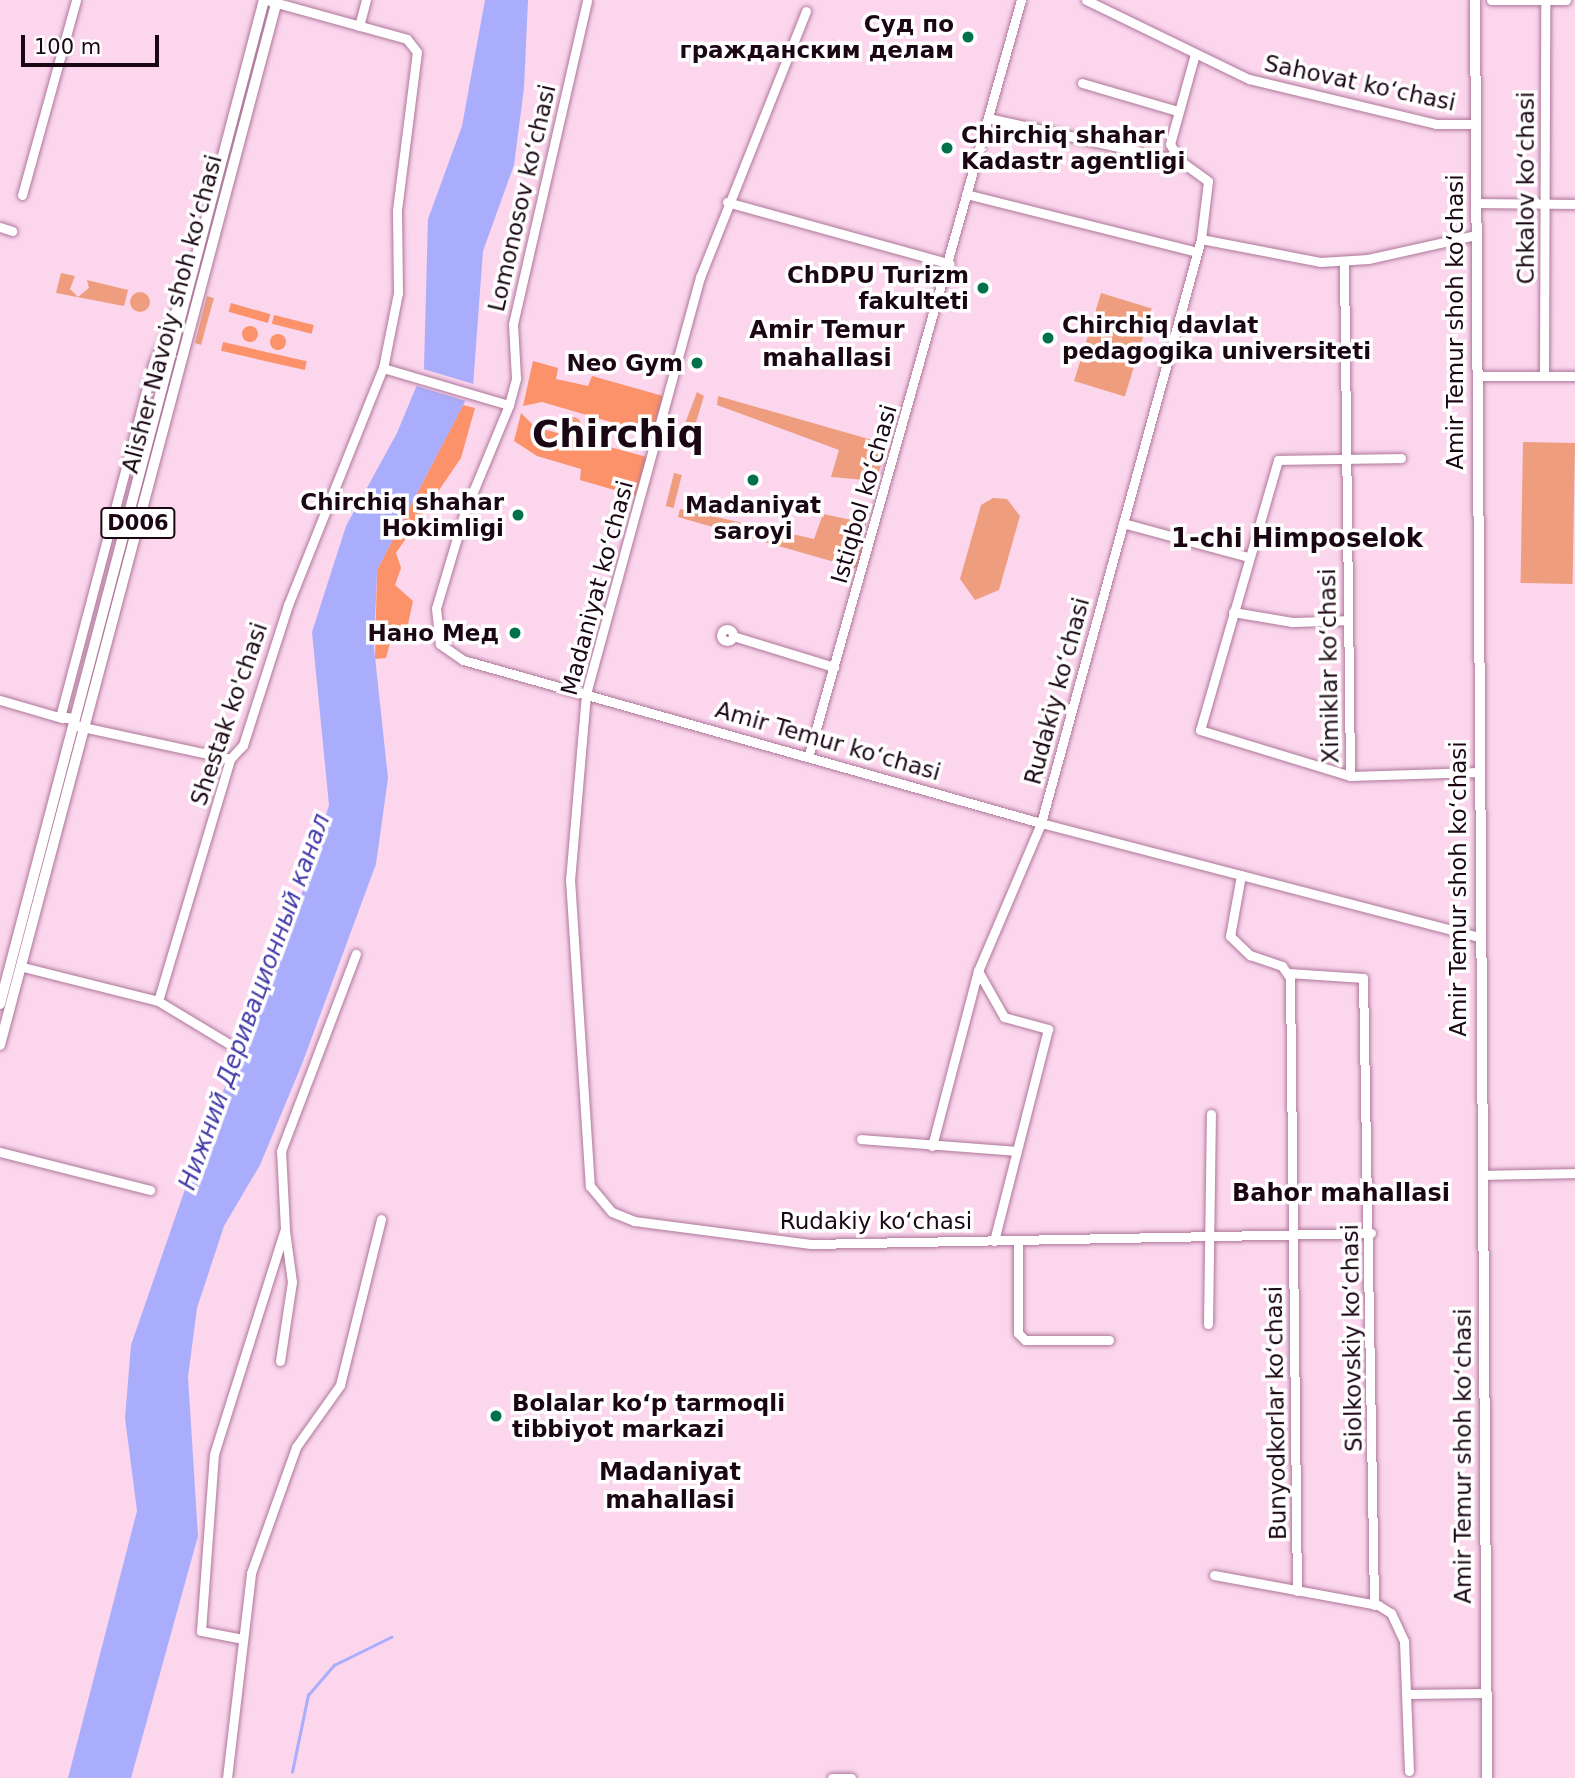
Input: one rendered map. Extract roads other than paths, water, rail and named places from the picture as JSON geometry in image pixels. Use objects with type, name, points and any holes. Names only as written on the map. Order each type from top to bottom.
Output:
[{"type":"main road","name":"Alisher Navoiy shoh koʻchasi","points":[[0,1045],[23,967],[78,724],[184,290],[264,0]]},
{"type":"main road","name":"Amir Temur shoh ko‘chasi","points":[[1475,0],[1478,937],[1483,1175],[1487,1778]]},
{"type":"main road","name":"Alisher Navoiy shoh koʻchasi","points":[[0,1004],[277,2]]},
{"type":"main road","points":[[60,717],[78,724]]},
{"type":"street","points":[[22,195],[76,0]]},
{"type":"street","name":"Shestak ko'chasi","points":[[159,1002],[230,759],[243,745],[288,605],[383,368],[398,293],[397,210],[417,52],[407,39],[264,0]]},
{"type":"street","points":[[359,26],[366,0]]},
{"type":"street","name":"Lomonosov ko‘chasi","points":[[509,405],[516,378],[513,324],[587,0]]},
{"type":"street","name":"Istiqbol ko‘chasi","points":[[809,754],[950,264],[966,194],[1021,0]]},
{"type":"street","name":"Sahovat ko‘chasi","points":[[1086,0],[1195,54],[1289,92],[1436,124],[1475,124]]},
{"type":"street","points":[[1491,0],[1566,0]]},
{"type":"street","name":"Chkalov ko‘chasi","points":[[1544,376],[1545,0]]},
{"type":"street","name":"Madaniyat ko‘chasi","points":[[634,1221],[595,1195],[584,1153],[570,879],[586,694],[727,202],[806,10]]},
{"type":"street","points":[[1179,160],[1170,144],[1195,54]]},
{"type":"street","points":[[1082,83],[1178,111]]},
{"type":"street","points":[[988,118],[1179,160]]},
{"type":"street","name":"Rudakiy ko‘chasi","points":[[932,1146],[978,971],[1041,823],[1197,252],[1208,181],[1179,160]]},
{"type":"street","points":[[966,194],[1197,252]]},
{"type":"street","points":[[727,202],[950,264]]},
{"type":"street","points":[[1475,203],[1575,204]]},
{"type":"street","points":[[0,228],[12,231]]},
{"type":"street","points":[[1200,239],[1344,261],[1476,235]]},
{"type":"street","name":"Ximiklar ko‘chasi","points":[[1344,261],[1343,460],[1350,776]]},
{"type":"street","name":"Alisher Navoiy shoh koʻchasi","points":[[60,717],[153,365],[184,290]]},
{"type":"street","points":[[383,368],[509,405]]},
{"type":"street","points":[[1477,376],[1575,376]]},
{"type":"street","name":"Amir Temur ko‘chasi","points":[[509,405],[465,511],[436,608],[437,637],[463,660],[809,754],[1041,823],[1478,937]]},
{"type":"street","points":[[1401,458],[1278,460],[1200,730],[1350,776],[1478,772]]},
{"type":"street","points":[[1123,523],[1248,557]]},
{"type":"street","points":[[1233,612],[1292,622],[1348,620]]},
{"type":"street","points":[[733,636],[834,667]]},
{"type":"street","points":[[0,700],[60,717]]},
{"type":"street","points":[[78,724],[230,759]]},
{"type":"street","points":[[1241,875],[1230,936],[1250,955],[1289,973]]},
{"type":"street","points":[[281,1361],[292,1282],[285,1229],[281,1151],[356,954]]},
{"type":"street","points":[[23,967],[159,1002],[231,1045]]},
{"type":"street","points":[[978,971],[1004,1017],[1048,1029],[994,1241],[1371,1233]]},
{"type":"street","name":"Siolkovskiy ko‘chasi","points":[[1289,973],[1363,978],[1371,1233],[1374,1605]]},
{"type":"street","name":"Bunyodkorlar ko‘chasi","points":[[1289,973],[1297,1591]]},
{"type":"street","points":[[1208,1324],[1211,1114]]},
{"type":"street","points":[[861,1139],[1017,1152]]},
{"type":"street","points":[[0,1152],[150,1190]]},
{"type":"street","points":[[1483,1175],[1575,1173]]},
{"type":"street","points":[[227,1778],[251,1573],[296,1447],[340,1385],[381,1219]]},
{"type":"street","name":"Rudakiy ko‘chasi","points":[[634,1221],[811,1244],[994,1241]]},
{"type":"street","points":[[243,1639],[201,1631],[214,1454],[285,1229]]},
{"type":"street","points":[[1018,1240],[1018,1333],[1025,1340],[1109,1340]]},
{"type":"street","points":[[1214,1575],[1374,1605],[1391,1613],[1401,1630],[1409,1771]]},
{"type":"street","points":[[1406,1694],[1486,1693]]},
{"type":"street","points":[[832,1778],[851,1778]]},
{"type":"water","points":[[485,0],[528,0],[524,88],[514,165],[483,251],[473,386],[377,570],[374,648],[388,778],[376,864],[302,1064],[260,1165],[224,1226],[197,1308],[188,1377],[198,1536],[131,1778],[68,1778],[137,1511],[125,1418],[131,1345],[192,1169],[301,896],[329,805],[312,632],[346,526],[397,433],[424,368],[428,219],[462,126]]},
{"type":"waterway","points":[[292,1772],[308,1695],[334,1665],[391,1637]]},
{"type":"place","name":"Суд по гражданским делам","points":[[968,37]]},
{"type":"place","name":"Chirchiq shahar Kadastr agentligi","points":[[947,148]]},
{"type":"place","name":"ChDPU Turizm fakulteti","points":[[983,288]]},
{"type":"place","name":"Chirchiq davlat pedagogika universiteti","points":[[1048,338]]},
{"type":"place","name":"Neo Gym","points":[[697,363]]},
{"type":"place","name":"Madaniyat saroyi","points":[[753,480]]},
{"type":"place","name":"Chirchiq shahar Hokimligi","points":[[518,515]]},
{"type":"place","name":"Нано Мед","points":[[515,633]]},
{"type":"place","name":"Bolalar ko‘p tarmoqli tibbiyot markazi","points":[[496,1416]]},
{"type":"district","name":"Amir Temur mahallasi","points":[[827,345]]},
{"type":"district","name":"Chirchiq","points":[[618,435]]},
{"type":"district","name":"1-chi Himposelok","points":[[1297,539]]},
{"type":"district","name":"Bahor mahallasi","points":[[1341,1194]]},
{"type":"district","name":"Madaniyat mahallasi","points":[[670,1487]]},
{"type":"water label","name":"Нижний Деривационный канал","points":[[255,1002]]}]
